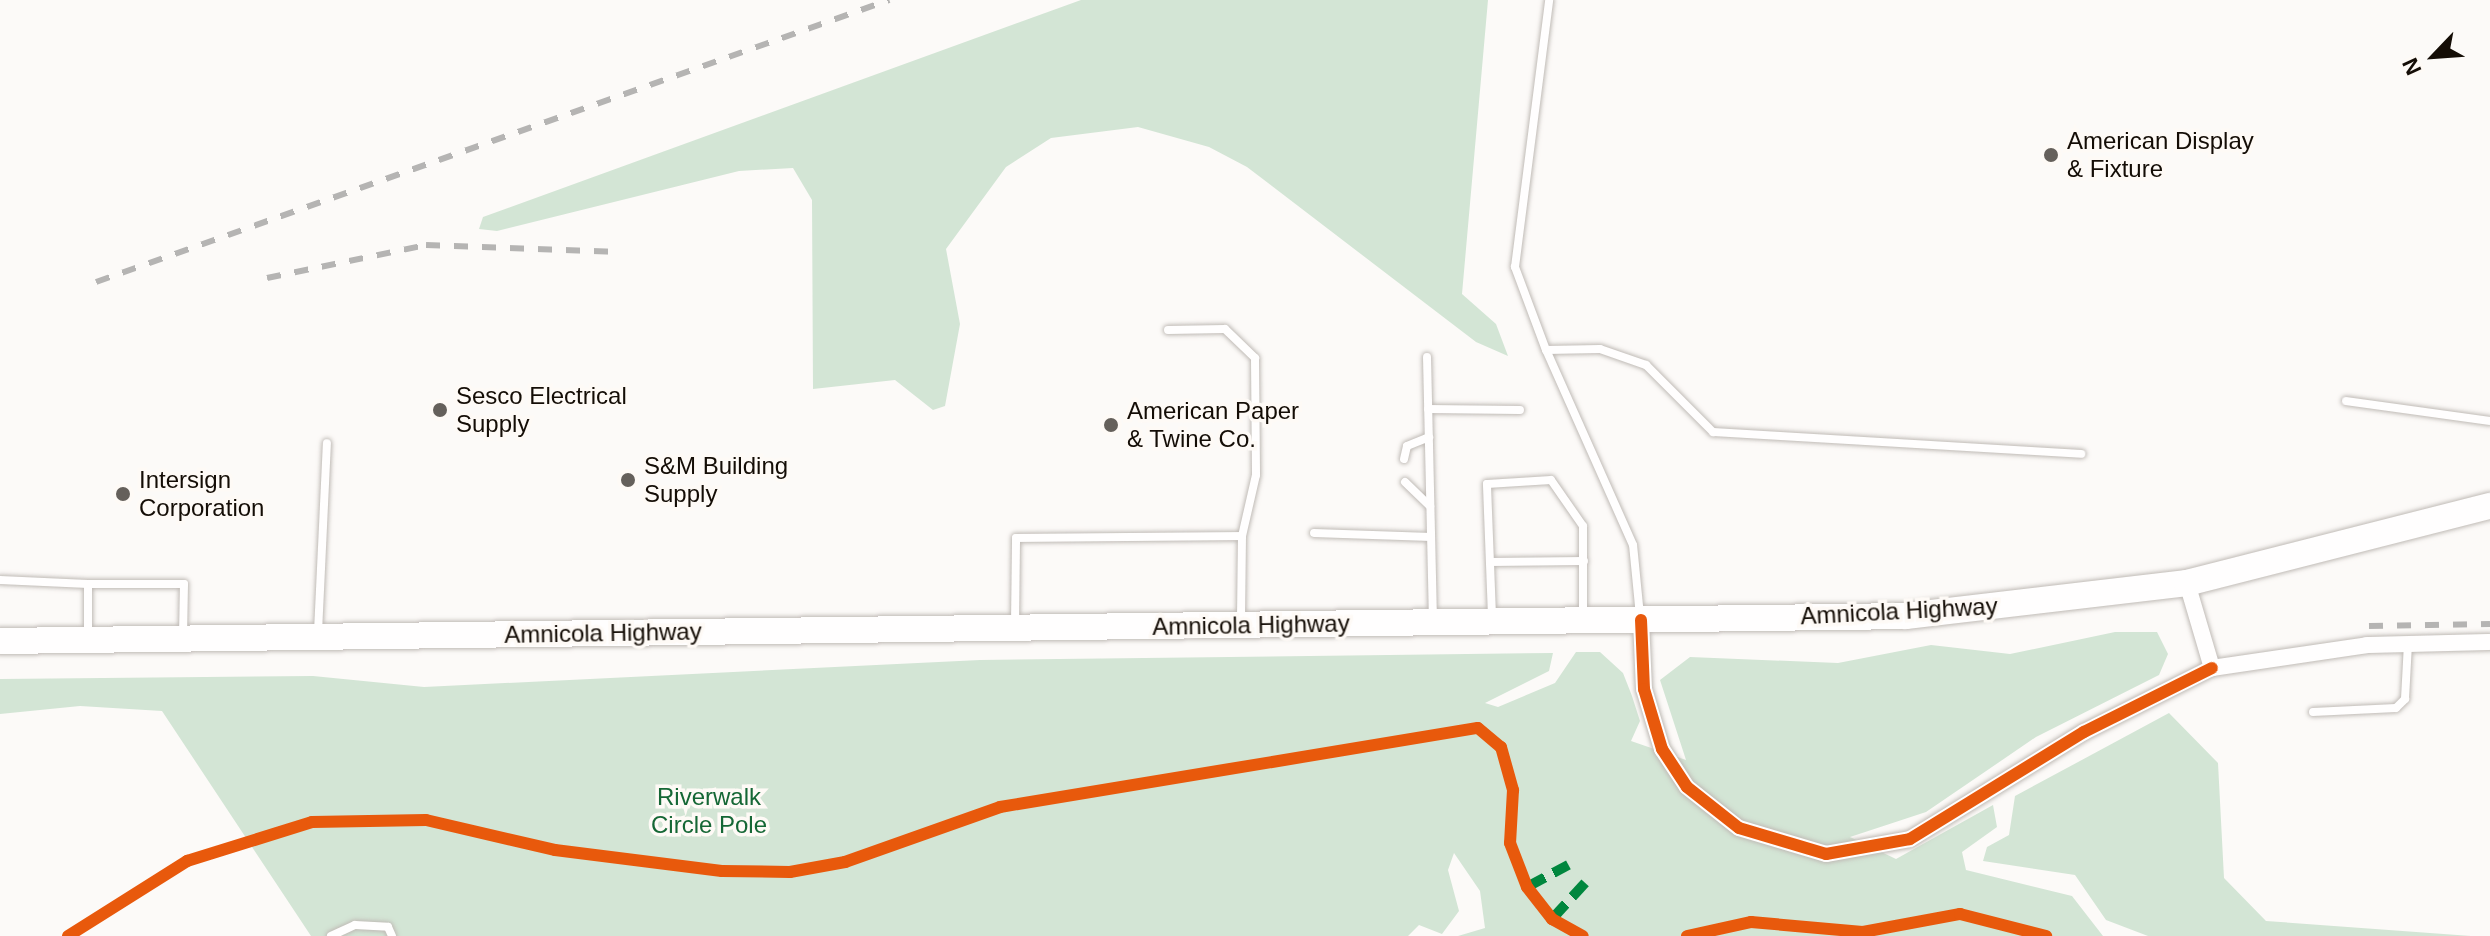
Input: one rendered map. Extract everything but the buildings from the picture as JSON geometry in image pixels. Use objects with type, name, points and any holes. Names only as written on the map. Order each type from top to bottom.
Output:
[{"type":"main road","name":"Amnicola Highway","points":[[0,641],[1906,616],[2187,583],[2490,506]]},
{"type":"street","points":[[2187,583],[2212,668]]},
{"type":"street","points":[[1641,620],[1644,689],[1662,749],[1687,787],[1739,828],[1826,854],[1910,839],[2084,732],[2212,668],[2408,644],[2490,642]]},
{"type":"lane","points":[[1549,0],[1515,267],[1546,350],[1633,545],[1641,620]]},
{"type":"lane","points":[[1168,330],[1225,329],[1255,358],[1256,475],[1242,536],[1241,625]]},
{"type":"lane","points":[[1546,350],[1600,349],[1646,365],[1713,432],[2081,454]]},
{"type":"lane","points":[[1427,357],[1433,624]]},
{"type":"lane","points":[[2346,401],[2490,421]]},
{"type":"lane","points":[[1428,409],[1520,410]]},
{"type":"lane","points":[[1404,459],[1407,446],[1429,437]]},
{"type":"lane","points":[[318,637],[317,532],[327,443]]},
{"type":"lane","points":[[1492,622],[1487,484],[1551,480],[1583,526],[1583,621]]},
{"type":"lane","points":[[1405,482],[1430,506]]},
{"type":"lane","points":[[1314,533],[1431,537]]},
{"type":"lane","points":[[1015,627],[1016,538],[1242,536]]},
{"type":"lane","points":[[1490,562],[1584,561]]},
{"type":"lane","points":[[0,580],[184,584],[183,639]]},
{"type":"lane","points":[[88,584],[88,640]]},
{"type":"lane","points":[[2313,712],[2396,708],[2405,699],[2408,644]]},
{"type":"lane","points":[[331,936],[355,925],[388,927],[392,936]]},
{"type":"green space","points":[[1081,0],[1488,0],[1462,294],[1496,324],[1508,356],[1476,342],[1247,167],[1209,147],[1138,127],[1051,138],[1006,167],[946,249],[960,324],[945,406],[933,410],[895,380],[813,389],[812,200],[793,168],[739,171],[497,231],[479,229],[483,217]]},
{"type":"green space","name":"Riverwalk Circle Pole","points":[[2115,632],[2157,632],[2168,654],[2159,675],[2036,737],[1926,812],[1850,837],[1896,859],[1993,805],[1997,827],[1962,852],[1966,870],[2072,896],[2103,936],[1458,936],[1485,928],[1480,891],[1454,853],[1448,870],[1459,911],[1442,934],[1419,925],[1408,936],[311,936],[162,711],[80,706],[0,714],[0,679],[313,676],[424,687],[980,660],[1553,653],[1549,671],[1485,703],[1498,707],[1555,683],[1576,652],[1600,652],[1623,673],[1632,696],[1640,721],[1631,741],[1686,760],[1660,680],[1690,657],[1838,663],[1931,645],[2010,654]]},
{"type":"green space","points":[[2169,713],[2218,763],[2224,878],[2266,921],[2471,936],[2148,936],[2106,920],[2075,875],[1983,861],[1987,847],[2009,835],[2015,796]]},
{"type":"railway","points":[[96,282],[889,0]]},
{"type":"railway","points":[[267,278],[426,245],[620,252]]},
{"type":"railway","points":[[2369,626],[2490,624]]},
{"type":"marked path","points":[[1527,887],[1568,865]]},
{"type":"marked path","points":[[1552,919],[1585,883]]},
{"type":"cycle path","points":[[1641,620],[1644,689],[1662,749],[1687,787],[1739,828],[1826,854],[1910,839],[2084,732],[2212,668]]},
{"type":"cycle path","points":[[68,936],[187,861],[312,822],[426,820],[555,850],[722,871],[790,872],[845,862],[1000,807],[1478,728],[1501,747],[1513,790],[1510,843],[1527,887],[1552,919],[1583,936]]},
{"type":"cycle path","points":[[1687,936],[1751,922],[1863,932],[1960,914],[2046,936]]},
{"type":"place","name":"American Display & Fixture","points":[[2051,155]]},
{"type":"place","name":"Sesco Electrical Supply","points":[[440,410]]},
{"type":"place","name":"American Paper & Twine Co.","points":[[1111,425]]},
{"type":"place","name":"S&M Building Supply","points":[[628,480]]},
{"type":"place","name":"Intersign Corporation","points":[[123,494]]}]
